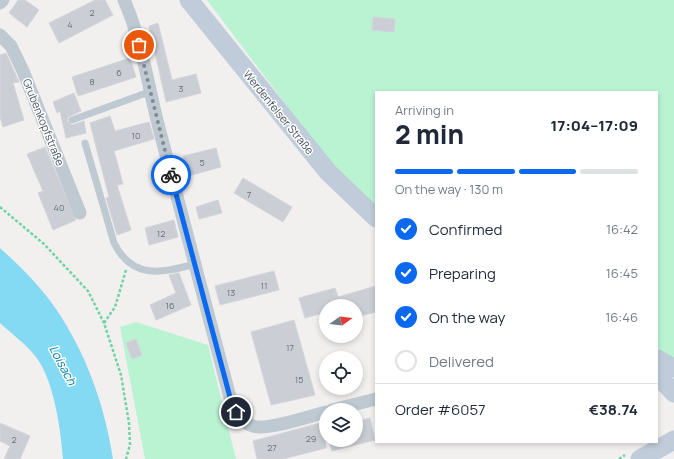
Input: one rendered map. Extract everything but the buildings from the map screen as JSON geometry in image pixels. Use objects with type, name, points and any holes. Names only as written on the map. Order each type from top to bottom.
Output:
[{"type":"street","points":[[0,3],[3,0]]},
{"type":"street","points":[[124,0],[133,20],[150,92],[195,264],[231,401],[236,412],[244,421],[253,427],[268,427],[319,414]]},
{"type":"street","name":"Werdenfelser Straße","points":[[189,0],[328,172],[375,217]]},
{"type":"street","name":"Grubenkopfstraße","points":[[0,35],[11,46],[23,71],[80,213]]},
{"type":"street","points":[[658,360],[674,368]]},
{"type":"street","points":[[658,376],[674,393]]},
{"type":"street","points":[[360,403],[375,399]]},
{"type":"street","points":[[640,459],[674,440]]},
{"type":"lane","points":[[72,120],[150,92]]},
{"type":"lane","points":[[86,144],[114,243],[119,253],[128,262],[147,272],[165,272],[195,264]]},
{"type":"path","points":[[0,207],[44,244],[88,291],[104,323],[121,375],[126,401],[130,445],[126,459]]},
{"type":"path","points":[[104,323],[115,307],[128,262]]},
{"type":"green space","points":[[207,0],[674,0],[674,360],[658,351],[658,91],[375,91],[375,206],[330,163]]},
{"type":"green space","points":[[136,322],[208,345],[236,459],[145,459],[120,327]]},
{"type":"water","name":"Loisach","points":[[0,248],[44,293],[67,326],[93,381],[105,419],[113,459],[63,459],[56,406],[48,379],[36,357],[0,323]]},
{"type":"way so far","points":[[139,45],[171,175]]},
{"type":"route","points":[[171,175],[231,401],[236,412]]}]
